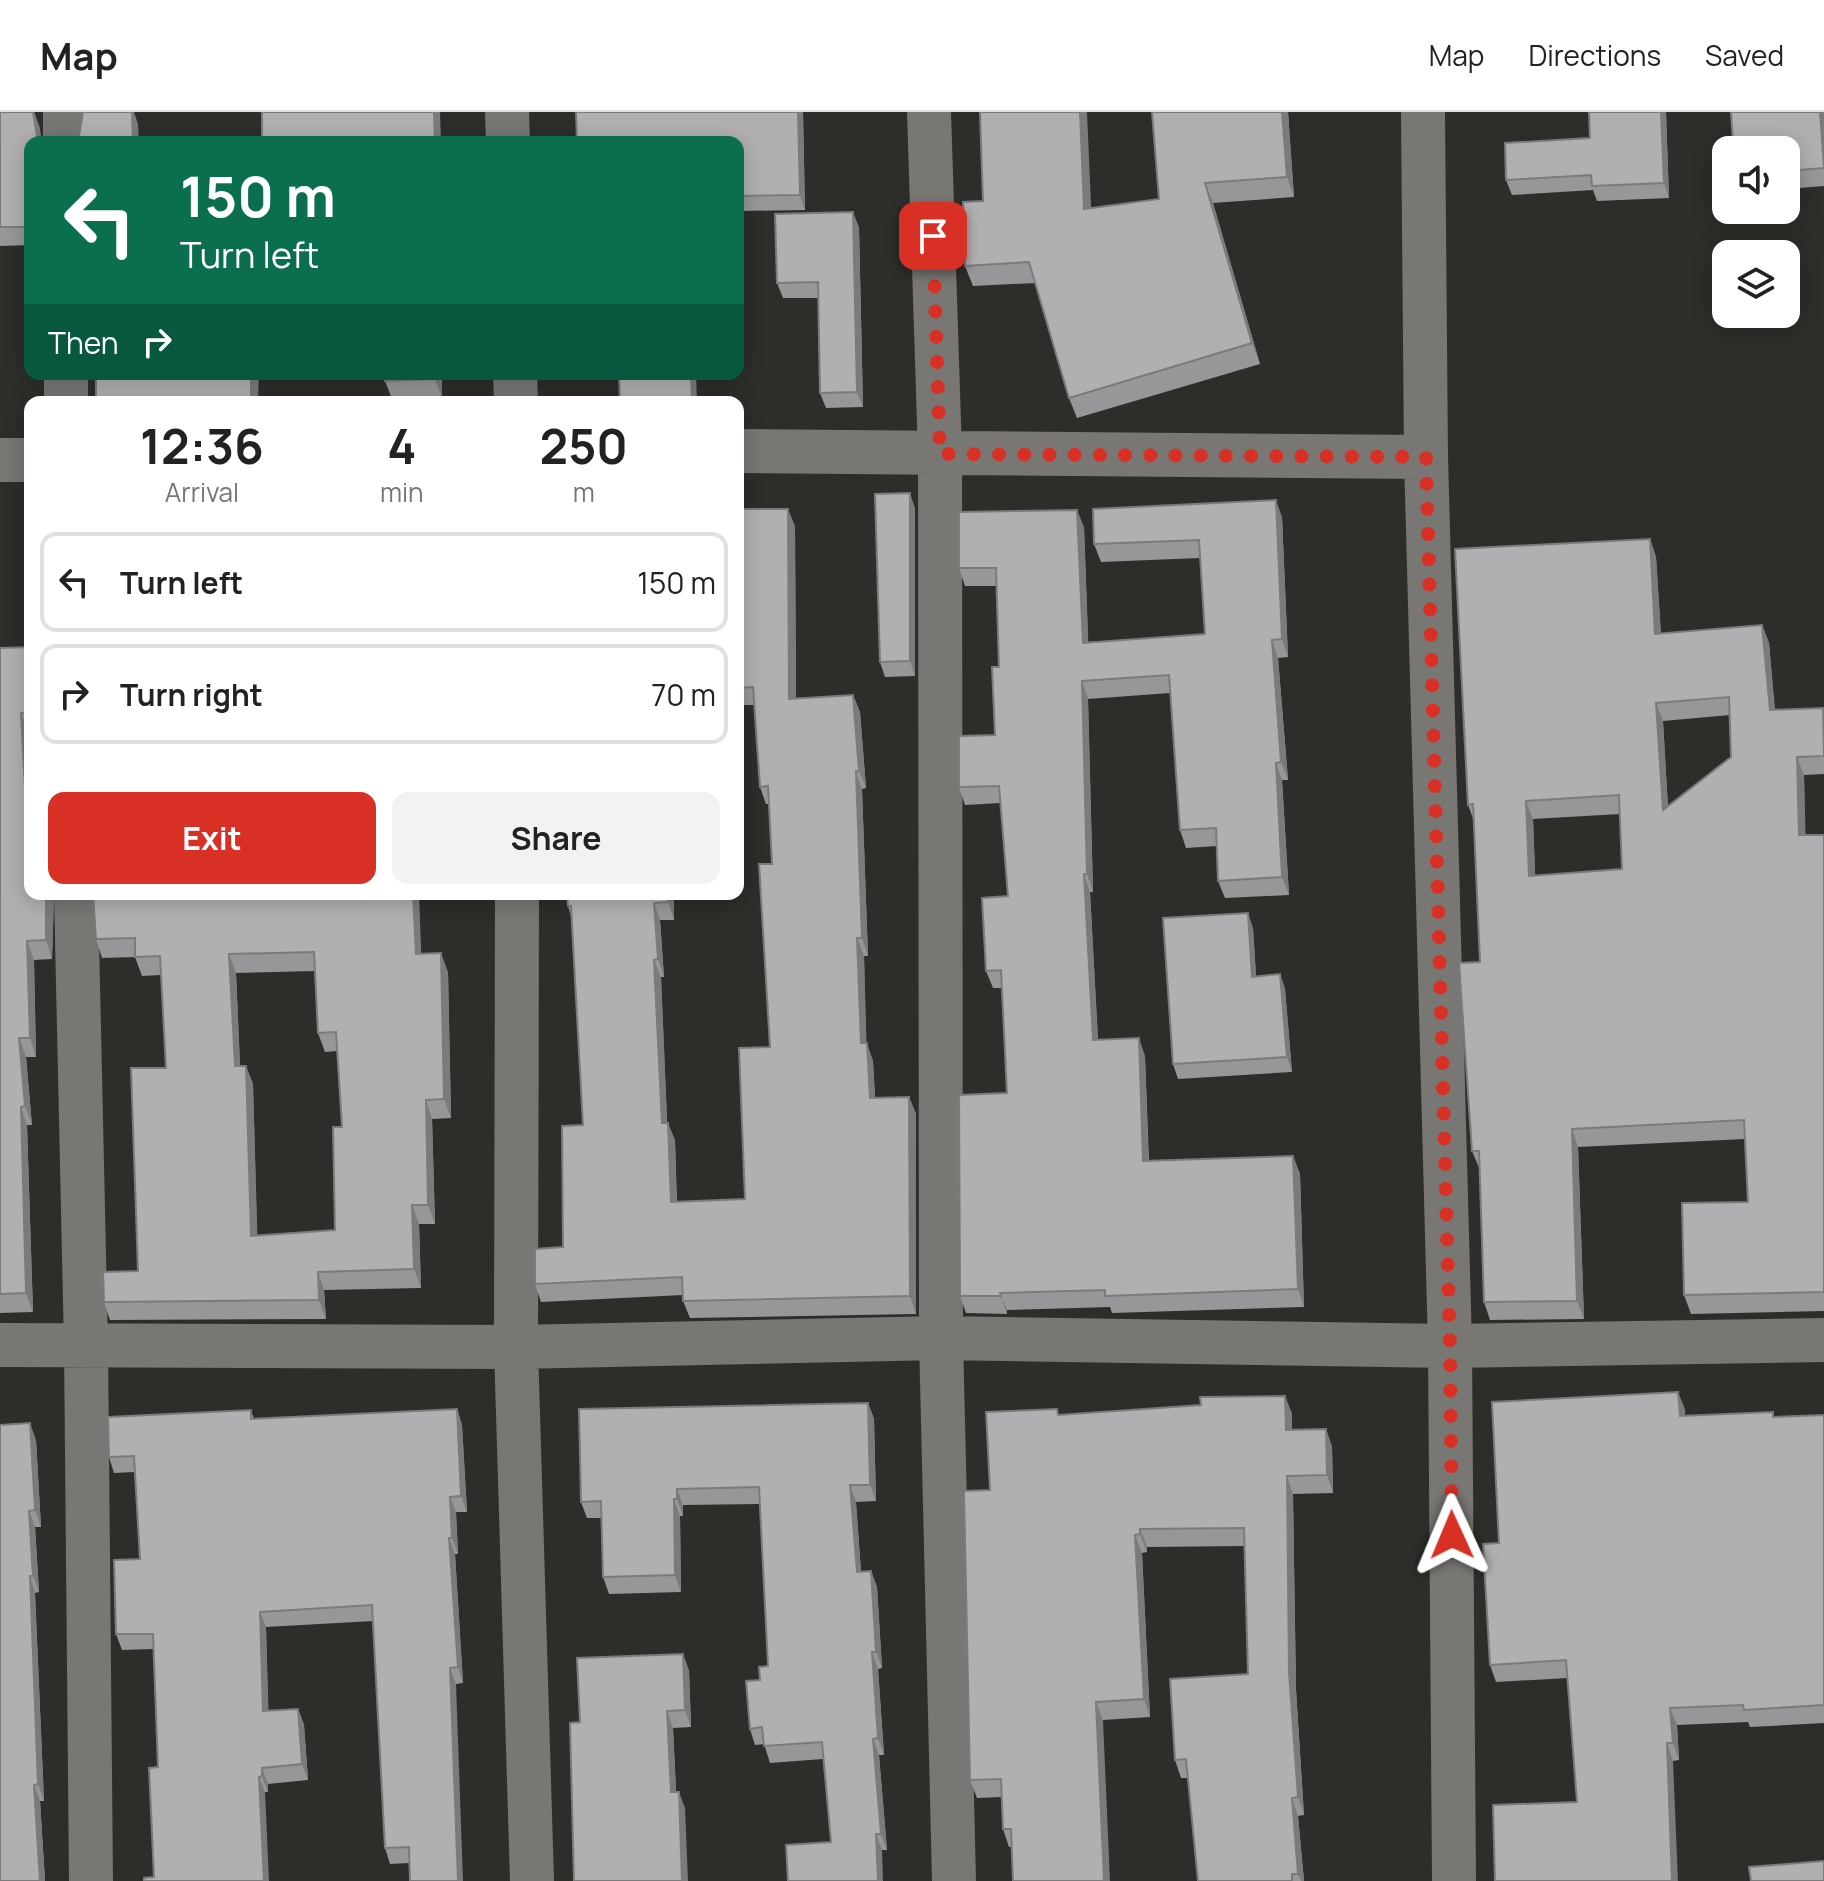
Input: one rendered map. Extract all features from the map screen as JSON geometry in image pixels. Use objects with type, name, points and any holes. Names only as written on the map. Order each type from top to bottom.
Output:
[{"type":"street","points":[[65,112],[65,136]]},
{"type":"street","points":[[507,112],[508,136]]},
{"type":"street","points":[[929,112],[940,454],[941,1338],[954,1881]]},
{"type":"street","points":[[1423,112],[1426,457],[1450,1346],[1454,1881]]},
{"type":"street","points":[[744,451],[1426,457]]},
{"type":"street","points":[[0,460],[24,460]]},
{"type":"street","points":[[76,900],[86,1345],[91,1881]]},
{"type":"street","points":[[517,900],[516,1347],[532,1881]]},
{"type":"street","points":[[0,1345],[516,1347],[941,1338],[1450,1346],[1824,1340]]},
{"type":"building","points":[[0,112],[33,112],[37,136],[24,136],[24,227],[0,227]]},
{"type":"building","points":[[83,112],[132,112],[133,136],[79,136]]},
{"type":"building","points":[[262,112],[434,112],[435,136],[262,136]]},
{"type":"building","points":[[576,112],[798,112],[800,195],[744,196],[744,136],[577,136]]},
{"type":"building","points":[[980,112],[1080,112],[1084,209],[1159,199],[1152,112],[1282,112],[1287,177],[1205,183],[1252,343],[1069,398],[1029,262],[965,266],[963,202],[983,201]]},
{"type":"building","points":[[1589,112],[1661,112],[1664,183],[1592,186],[1591,175],[1506,180],[1505,143],[1590,138]]},
{"type":"building","points":[[1731,112],[1820,112],[1824,168],[1800,170],[1800,136],[1733,136]]},
{"type":"building","points":[[853,212],[857,392],[820,393],[818,282],[777,283],[775,214]]},
{"type":"building","points":[[96,380],[251,380],[251,396],[96,396]]},
{"type":"building","points":[[619,380],[691,380],[692,396],[620,396]]},
{"type":"building","points":[[910,493],[910,661],[880,662],[875,494]]},
{"type":"building","points":[[1276,500],[1282,639],[1272,640],[1281,762],[1276,763],[1282,877],[1218,881],[1216,828],[1180,830],[1169,675],[1082,681],[1087,874],[1084,874],[1093,1040],[1139,1038],[1143,1161],[1293,1156],[1298,1289],[1105,1296],[1105,1290],[960,1296],[959,1095],[1007,1093],[1001,970],[986,971],[982,898],[1008,896],[999,786],[959,787],[959,736],[995,735],[992,667],[999,667],[996,568],[959,568],[959,512],[1077,510],[1083,643],[1205,634],[1199,540],[1094,544],[1093,509]]},
{"type":"building","points":[[744,509],[788,509],[789,699],[853,695],[859,771],[856,771],[862,938],[857,938],[861,1043],[867,1043],[870,1098],[909,1097],[910,1296],[683,1301],[682,1277],[535,1284],[535,1249],[563,1247],[562,1126],[583,1125],[571,906],[568,906],[568,900],[668,900],[654,903],[658,959],[654,960],[662,1123],[668,1123],[671,1202],[745,1199],[739,1048],[770,1047],[759,864],[772,864],[768,786],[760,787],[753,687],[744,688]]},
{"type":"building","points":[[1650,539],[1655,634],[1762,625],[1770,710],[1823,708],[1824,756],[1797,757],[1799,835],[1824,835],[1824,1292],[1684,1295],[1682,1203],[1748,1202],[1744,1120],[1572,1129],[1577,1301],[1484,1302],[1479,1151],[1472,1151],[1459,963],[1480,962],[1473,804],[1468,805],[1455,549]],"holes":[[[1729,697],[1731,757],[1663,810],[1656,703]],[[1619,795],[1622,869],[1529,876],[1526,801]]]},
{"type":"building","points":[[24,647],[24,713],[21,713],[24,900],[46,900],[46,940],[27,941],[30,1038],[19,1038],[25,1106],[21,1107],[26,1293],[0,1294],[0,648]]},
{"type":"building","points":[[93,900],[413,900],[416,954],[441,953],[444,1099],[426,1100],[428,1205],[412,1205],[414,1269],[318,1272],[319,1300],[104,1302],[103,1272],[138,1271],[131,1068],[166,1068],[160,956],[135,957],[135,938],[96,939]],"holes":[[[314,952],[318,1033],[336,1032],[342,1127],[333,1127],[335,1230],[251,1236],[246,1066],[235,1066],[229,954]]]},
{"type":"building","points":[[1248,913],[1252,977],[1280,974],[1287,1057],[1173,1064],[1163,918]]},
{"type":"building","points":[[1678,1392],[1680,1416],[1773,1412],[1773,1417],[1824,1415],[1824,1705],[1744,1710],[1743,1705],[1670,1708],[1673,1743],[1667,1743],[1672,1881],[1495,1881],[1493,1805],[1577,1802],[1566,1660],[1490,1665],[1483,1544],[1499,1543],[1492,1402]]},
{"type":"building","points":[[1285,1396],[1286,1430],[1326,1429],[1327,1475],[1287,1476],[1289,1672],[1298,1797],[1292,1798],[1298,1874],[1292,1874],[1292,1881],[1198,1881],[1186,1759],[1175,1760],[1170,1679],[1248,1674],[1244,1528],[1140,1529],[1140,1534],[1135,1535],[1144,1699],[1096,1702],[1104,1881],[1013,1881],[1011,1829],[1003,1829],[1001,1779],[970,1780],[964,1491],[990,1490],[986,1412],[1057,1409],[1058,1415],[1201,1405],[1200,1397]]},
{"type":"building","points":[[868,1403],[870,1485],[850,1485],[857,1572],[871,1571],[878,1738],[873,1739],[881,1834],[876,1834],[878,1881],[788,1881],[786,1845],[831,1842],[822,1742],[764,1746],[762,1727],[750,1729],[746,1681],[760,1680],[759,1667],[768,1666],[759,1487],[677,1489],[677,1499],[674,1499],[675,1575],[603,1577],[601,1501],[581,1502],[579,1409]]},
{"type":"building","points":[[457,1409],[461,1496],[450,1497],[452,1538],[449,1538],[458,1667],[450,1668],[458,1881],[410,1881],[409,1847],[385,1848],[372,1605],[260,1612],[263,1711],[298,1709],[302,1764],[262,1768],[262,1776],[259,1777],[264,1881],[144,1881],[144,1878],[154,1877],[149,1768],[158,1767],[153,1634],[116,1634],[114,1560],[140,1559],[134,1456],[109,1457],[108,1417],[251,1410],[251,1419]]},
{"type":"building","points":[[30,1423],[35,1510],[29,1511],[38,1784],[34,1785],[40,1881],[0,1881],[0,1425]]},
{"type":"building","points":[[683,1654],[685,1710],[667,1711],[671,1792],[679,1792],[682,1881],[574,1881],[570,1723],[580,1722],[577,1658]]},
{"type":"building","points":[[1824,1861],[1824,1881],[1751,1881],[1749,1867]]},
{"type":"route","points":[[933,236],[940,454],[1426,457],[1450,1346],[1452,1535]]}]
